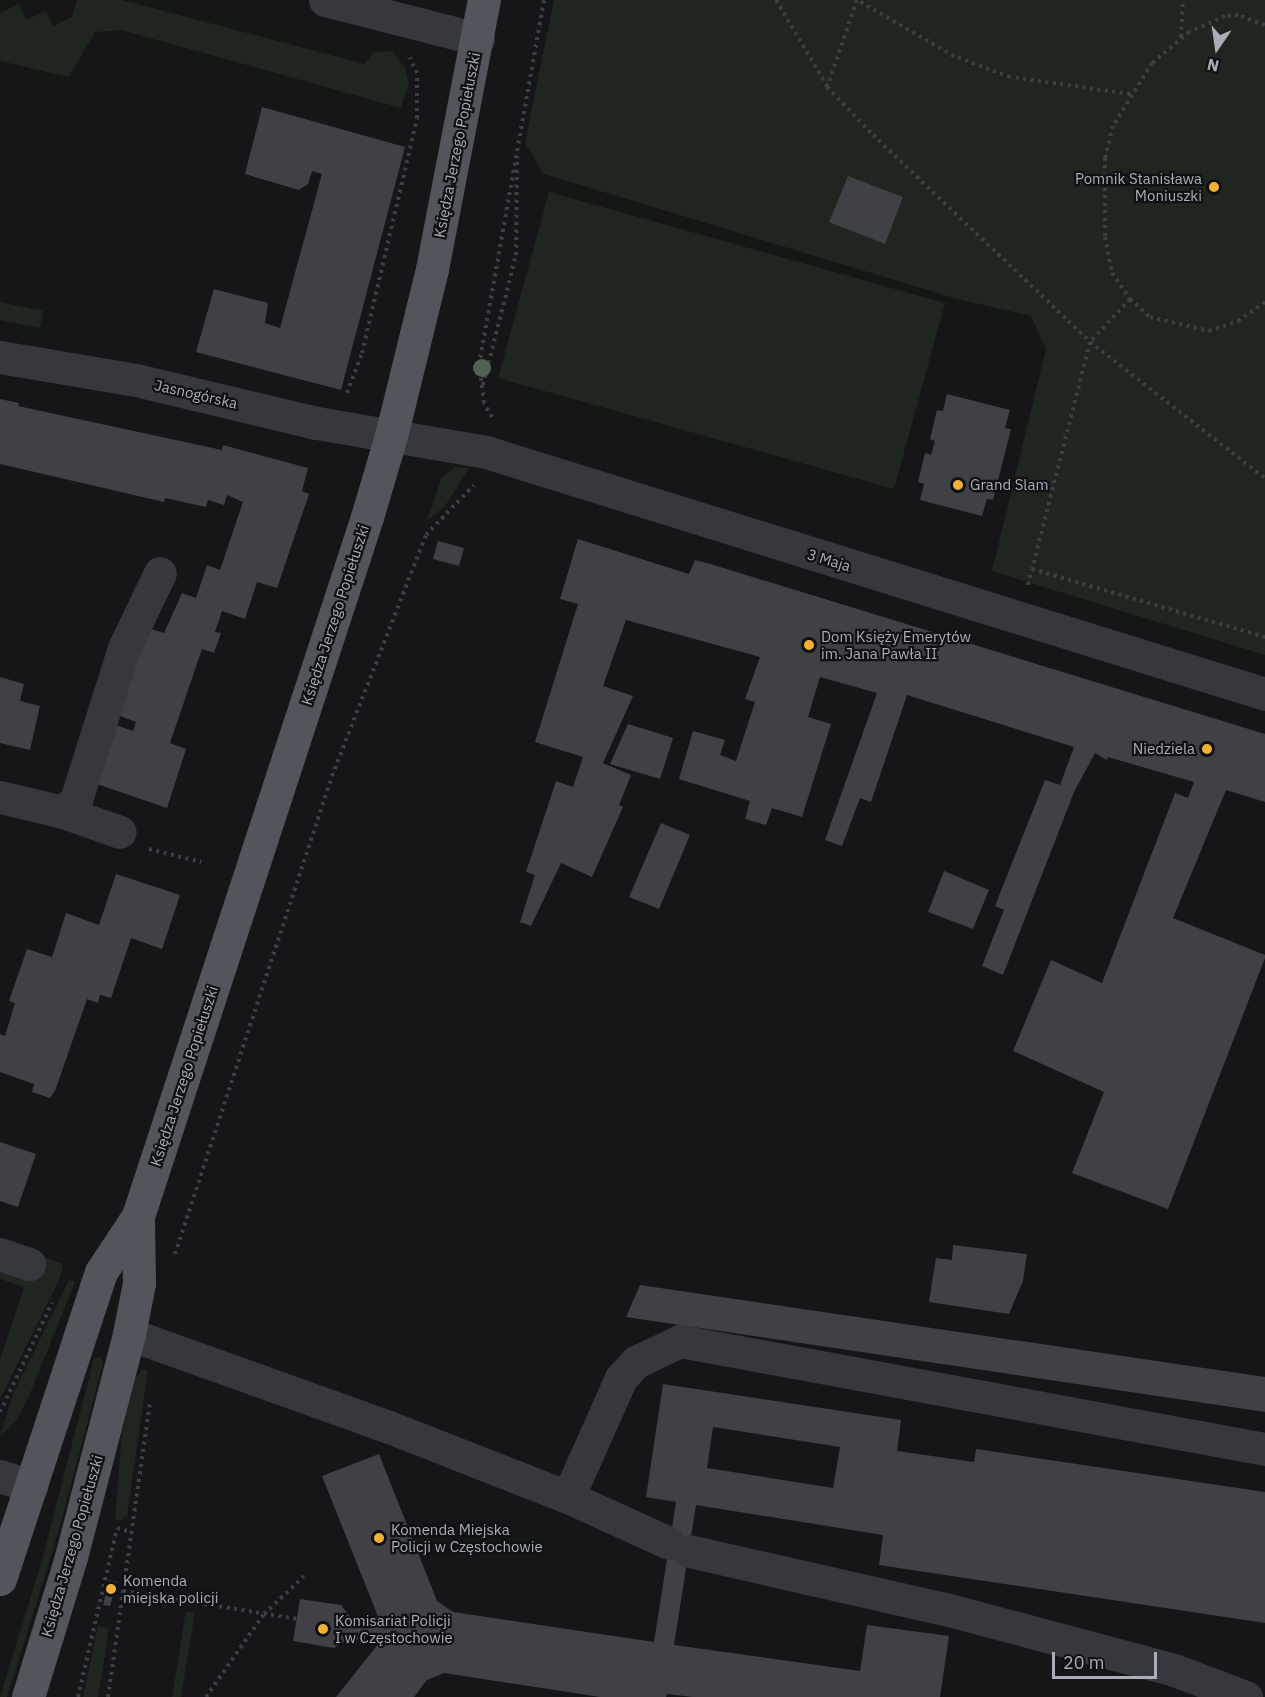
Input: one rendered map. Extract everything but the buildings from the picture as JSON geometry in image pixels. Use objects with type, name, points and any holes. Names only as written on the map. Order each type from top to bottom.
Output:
[{"type":"main road","name":"Księdza Jerzego Popiełuszki","points":[[0,1579],[101,1272],[138,1216],[392,436],[432,269],[484,0]]},
{"type":"main road","name":"Księdza Jerzego Popiełuszki","points":[[28,1697],[71,1557],[143,1339],[138,1216]]},
{"type":"street","points":[[325,0],[478,39]]},
{"type":"street","name":"Jasnogórska","points":[[0,357],[135,380],[392,436]]},
{"type":"street","name":"3 Maja","points":[[392,436],[486,452],[1265,694]]},
{"type":"street","points":[[63,812],[76,800],[124,648],[160,573]]},
{"type":"street","points":[[0,797],[63,812],[120,832]]},
{"type":"street","points":[[143,1339],[353,1414],[568,1497],[679,1547],[949,1610],[1174,1670],[1246,1697]]},
{"type":"street","points":[[568,1497],[621,1378],[636,1362],[680,1341],[1265,1449]]},
{"type":"street","points":[[0,1476],[31,1486]]},
{"type":"path","points":[[494,420],[484,403],[479,365],[544,0]]},
{"type":"path","points":[[776,0],[827,87],[873,135],[1090,342],[1265,478]]},
{"type":"path","points":[[827,87],[857,0],[954,56],[1010,77],[1130,94]]},
{"type":"path","points":[[1181,38],[1184,0]]},
{"type":"path","points":[[1265,25],[1238,15],[1225,16],[1181,38],[1152,63],[1130,94],[1113,126],[1105,158],[1105,226],[1112,273],[1130,298],[1150,317],[1209,331],[1238,321],[1265,302]]},
{"type":"path","points":[[340,395],[348,393],[362,353],[417,118],[417,74],[405,49],[410,22]]},
{"type":"path","points":[[482,388],[516,255],[516,150]]},
{"type":"path","points":[[1028,582],[1090,342],[1130,298]]},
{"type":"path","points":[[174,1257],[332,776],[426,536],[433,524],[471,492],[478,477]]},
{"type":"path","points":[[1032,569],[1265,637]]},
{"type":"path","points":[[120,832],[125,843],[201,862]]},
{"type":"path","points":[[0,1412],[53,1301]]},
{"type":"path","points":[[108,1697],[132,1532],[143,1339]]},
{"type":"path","points":[[78,1697],[117,1528],[132,1532]]},
{"type":"path","points":[[206,1697],[264,1614],[304,1576]]},
{"type":"path","points":[[123,1591],[297,1619]]},
{"type":"shaded area","points":[[77,0],[122,0],[365,64],[373,52],[392,51],[405,68],[409,84],[401,108],[121,30],[95,32],[69,77],[0,61],[0,13],[19,4],[26,20],[46,11],[53,26],[72,17]]},
{"type":"shaded area","points":[[554,0],[1265,0],[1265,655],[992,571],[1046,349],[1031,316],[957,299],[544,174],[525,143]]},
{"type":"shaded area","points":[[549,192],[945,303],[894,489],[498,378]]},
{"type":"shaded area","points":[[0,302],[43,311],[40,328],[0,320]]},
{"type":"shaded area","points":[[455,467],[469,468],[445,506],[427,521],[441,478]]},
{"type":"shaded area","points":[[42,1256],[63,1264],[60,1278],[0,1399],[0,1359],[24,1287],[0,1279],[0,1271],[34,1280]]},
{"type":"shaded area","points":[[69,1280],[75,1282],[29,1396],[16,1421],[0,1436],[13,1394]]},
{"type":"shaded area","points":[[100,1356],[103,1363],[59,1530],[7,1697],[0,1697],[42,1560],[94,1359]]},
{"type":"shaded area","points":[[142,1369],[148,1371],[127,1515],[120,1521],[115,1519],[122,1432],[135,1380]]},
{"type":"shaded area","points":[[186,1611],[195,1613],[181,1697],[172,1697]]},
{"type":"shaded area","points":[[98,1626],[109,1628],[98,1697],[83,1697]]},
{"type":"place","name":"Pomnik Stanisława Moniuszki","points":[[1214,187]]},
{"type":"place","name":"Grand Slam","points":[[958,485]]},
{"type":"place","name":"Dom Księży Emerytów im. Jana Pawła II","points":[[809,645]]},
{"type":"place","name":"Niedziela","points":[[1207,749]]},
{"type":"place","name":"Komenda Miejska Policji w Częstochowie","points":[[379,1538]]},
{"type":"place","name":"Komenda miejska policji","points":[[111,1589]]},
{"type":"place","name":"Komisariat Policji I w Częstochowie","points":[[323,1629]]}]
